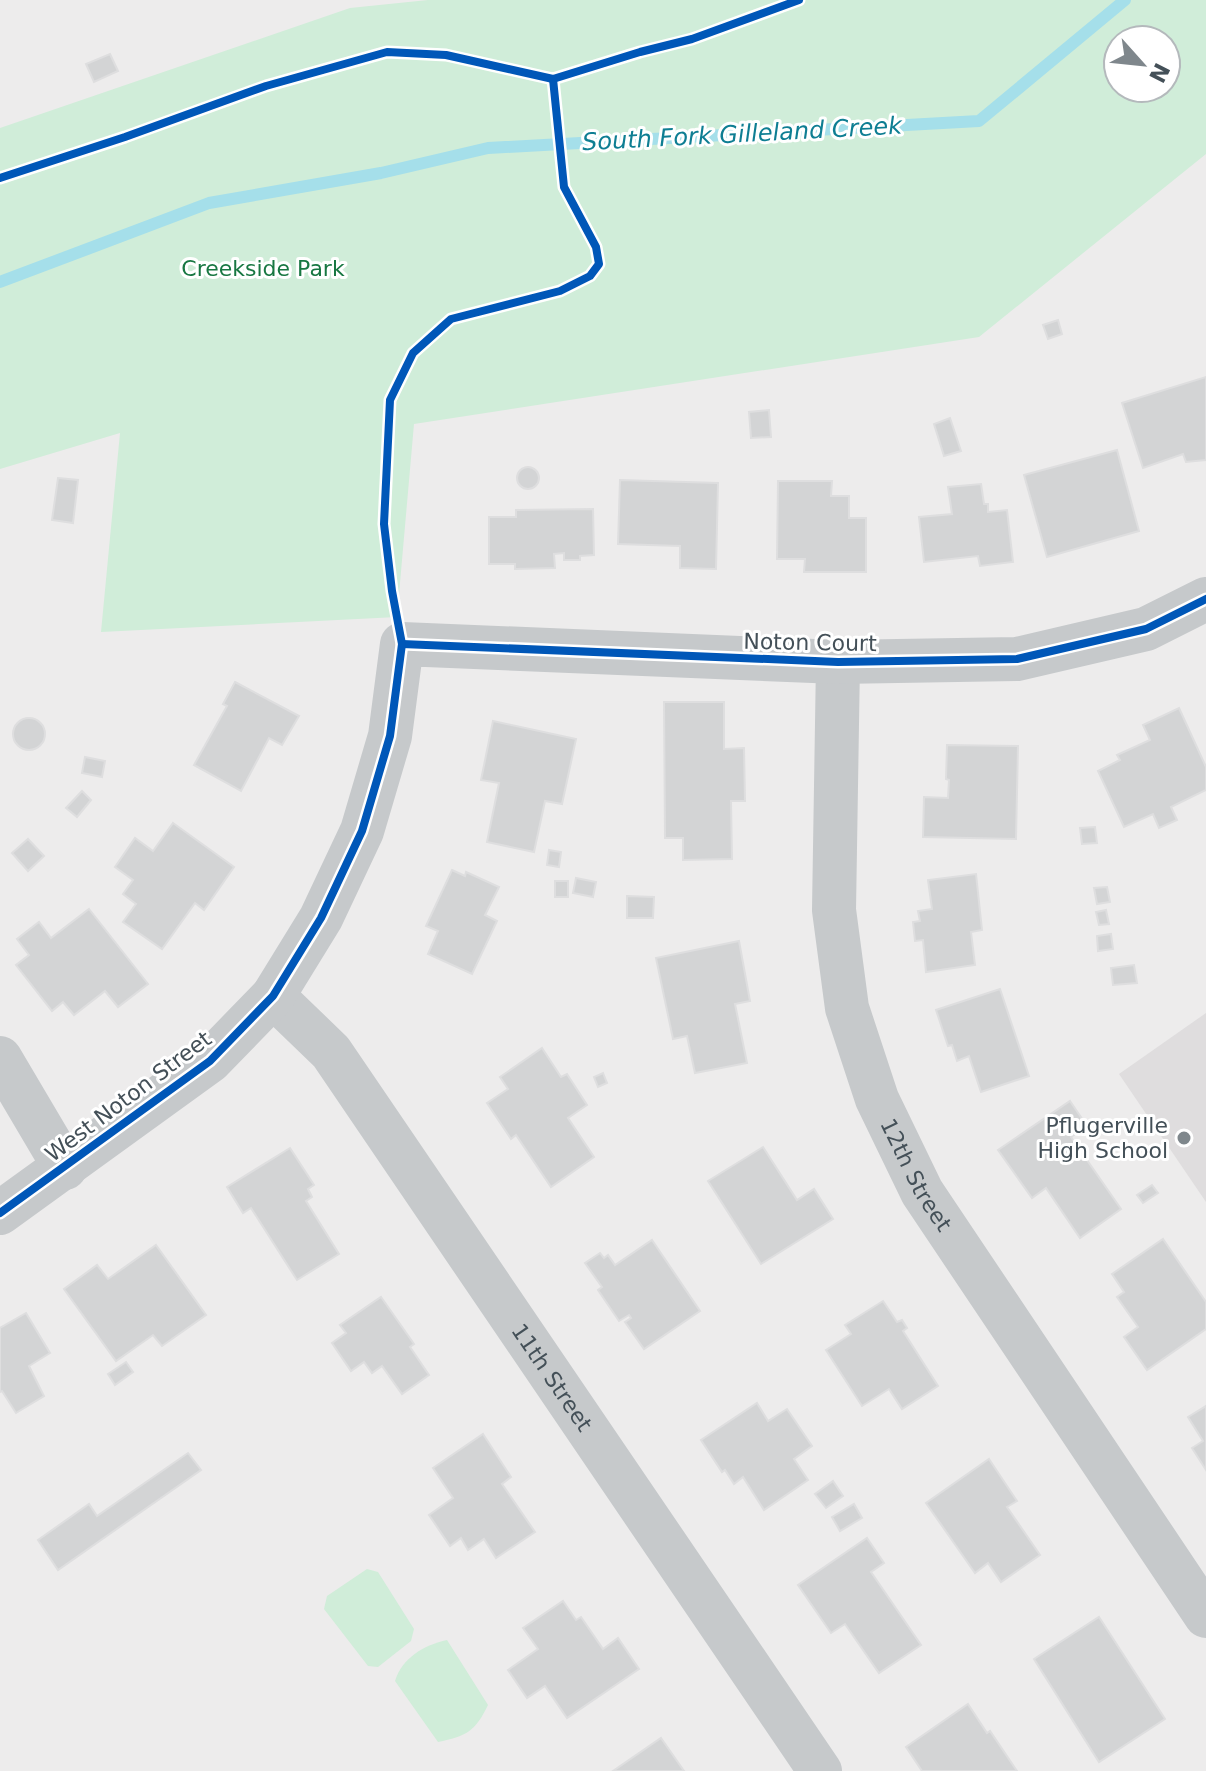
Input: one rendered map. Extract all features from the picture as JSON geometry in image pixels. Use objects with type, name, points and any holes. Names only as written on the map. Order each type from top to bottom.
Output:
[{"type":"street","name":"Noton Court","points":[[402,644],[838,662],[1017,659],[1146,629],[1206,599]]},
{"type":"street","name":"West Noton Street","points":[[0,1213],[210,1061],[273,996],[321,918],[362,831],[390,736],[402,644]]},
{"type":"street","name":"12th Street","points":[[838,662],[834,910],[847,1008],[877,1099],[922,1192],[1206,1616]]},
{"type":"street","name":"11th Street","points":[[273,996],[331,1052],[820,1771]]},
{"type":"street","points":[[0,1058],[65,1168]]},
{"type":"shaded area","name":"Pflugerville High School","points":[[1206,1013],[1206,1202],[1119,1074]]},
{"type":"green space","name":"Creekside Park","points":[[428,0],[1206,0],[1206,154],[979,337],[414,424],[397,617],[101,632],[120,433],[0,469],[0,128],[350,8]]},
{"type":"green space","points":[[367,1569],[378,1572],[414,1629],[411,1641],[378,1667],[368,1666],[324,1609],[327,1596]]},
{"type":"green space","points":[[447,1640],[488,1705],[469,1731],[438,1742],[395,1681],[408,1659],[430,1645]]},
{"type":"building","points":[[110,54],[118,71],[94,82],[86,64]]},
{"type":"building","points":[[1058,320],[1062,334],[1048,339],[1043,325]]},
{"type":"building","points":[[1206,377],[1206,460],[1186,462],[1183,454],[1143,468],[1122,403]]},
{"type":"building","points":[[769,410],[771,437],[751,438],[749,412]]},
{"type":"building","points":[[950,418],[961,451],[944,456],[934,424]]},
{"type":"building","points":[[1117,450],[1139,531],[1047,557],[1024,475]]},
{"type":"building","points":[[528,467],[539,478],[528,489],[517,478]]},
{"type":"building","points":[[58,478],[78,480],[73,523],[52,520]]},
{"type":"building","points":[[620,480],[718,483],[716,569],[680,568],[680,546],[618,544]]},
{"type":"building","points":[[778,481],[832,481],[831,496],[849,496],[849,518],[866,518],[866,572],[804,572],[805,559],[777,559]]},
{"type":"building","points":[[981,484],[988,512],[1007,510],[1013,562],[980,566],[978,556],[924,562],[919,517],[952,514],[948,487]]},
{"type":"building","points":[[593,509],[594,555],[580,556],[580,560],[564,560],[564,553],[554,554],[555,568],[515,569],[515,564],[489,564],[489,517],[516,517],[516,510]]},
{"type":"building","points":[[235,682],[299,716],[282,745],[269,738],[241,791],[194,765],[227,706],[223,704]]},
{"type":"building","points":[[664,702],[724,702],[724,749],[744,748],[745,801],[731,801],[732,859],[683,860],[683,838],[665,838]]},
{"type":"building","points":[[1179,708],[1206,767],[1206,790],[1171,807],[1177,820],[1159,828],[1153,814],[1124,827],[1098,771],[1120,760],[1117,755],[1150,740],[1143,725]]},
{"type":"building","points":[[29,718],[40,723],[45,734],[40,745],[29,750],[18,745],[13,734],[18,723]]},
{"type":"building","points":[[493,721],[576,739],[562,804],[545,801],[534,852],[487,842],[499,783],[481,780]]},
{"type":"building","points":[[947,745],[1018,746],[1016,839],[923,837],[924,797],[948,798]]},
{"type":"building","points":[[85,757],[105,761],[102,777],[82,773]]},
{"type":"building","points":[[82,791],[91,800],[77,817],[66,808]]},
{"type":"building","points":[[173,823],[234,867],[204,910],[195,903],[162,949],[123,922],[136,904],[123,894],[133,880],[115,867],[135,838],[153,851]]},
{"type":"building","points":[[1095,827],[1097,843],[1082,844],[1080,828]]},
{"type":"building","points":[[28,839],[44,856],[28,871],[12,853]]},
{"type":"building","points":[[549,850],[561,852],[559,867],[547,865]]},
{"type":"building","points":[[452,870],[465,876],[466,872],[499,887],[485,915],[497,921],[472,974],[428,954],[438,931],[426,926]]},
{"type":"building","points":[[976,874],[982,930],[971,932],[975,965],[926,972],[923,940],[915,941],[913,922],[920,921],[918,911],[932,909],[928,880]]},
{"type":"building","points":[[576,878],[596,882],[593,897],[573,893]]},
{"type":"building","points":[[555,881],[568,881],[568,897],[555,897]]},
{"type":"building","points":[[1107,887],[1110,902],[1097,904],[1094,888]]},
{"type":"building","points":[[627,896],[654,897],[653,918],[627,918]]},
{"type":"building","points":[[89,909],[148,984],[118,1007],[105,991],[74,1015],[63,1002],[52,1011],[16,965],[29,955],[17,939],[39,922],[51,938]]},
{"type":"building","points":[[1106,910],[1109,924],[1099,925],[1096,912]]},
{"type":"building","points":[[1111,934],[1113,949],[1098,951],[1097,936]]},
{"type":"building","points":[[739,941],[750,1001],[735,1004],[747,1063],[695,1073],[687,1036],[673,1039],[656,958]]},
{"type":"building","points":[[1134,965],[1137,983],[1113,985],[1111,968]]},
{"type":"building","points":[[1000,989],[1029,1076],[981,1092],[969,1056],[957,1061],[952,1045],[948,1046],[936,1010]]},
{"type":"building","points":[[542,1048],[561,1077],[567,1074],[587,1105],[568,1118],[594,1157],[551,1187],[516,1135],[511,1139],[487,1103],[508,1089],[500,1077]]},
{"type":"building","points":[[603,1073],[607,1083],[598,1087],[594,1077]]},
{"type":"building","points":[[1070,1101],[1087,1126],[1071,1137],[1121,1209],[1080,1238],[1046,1188],[1032,1198],[998,1150]]},
{"type":"building","points":[[763,1147],[797,1200],[814,1189],[833,1219],[761,1264],[708,1181]]},
{"type":"building","points":[[290,1148],[314,1185],[308,1189],[312,1197],[306,1201],[339,1254],[297,1280],[251,1208],[243,1213],[227,1187]]},
{"type":"building","points":[[1152,1185],[1158,1193],[1143,1203],[1137,1195]]},
{"type":"building","points":[[1163,1239],[1206,1302],[1206,1329],[1147,1370],[1124,1337],[1138,1327],[1117,1297],[1124,1292],[1112,1274]]},
{"type":"building","points":[[652,1240],[700,1311],[644,1349],[625,1322],[631,1318],[629,1315],[619,1321],[598,1290],[602,1287],[585,1263],[600,1253],[604,1258],[608,1255],[615,1265]]},
{"type":"building","points":[[156,1245],[206,1315],[162,1346],[153,1335],[116,1361],[64,1289],[97,1265],[108,1279]]},
{"type":"building","points":[[381,1297],[414,1344],[410,1347],[429,1375],[402,1394],[382,1366],[372,1373],[364,1362],[351,1371],[332,1343],[346,1333],[340,1325]]},
{"type":"building","points":[[883,1301],[897,1322],[902,1320],[907,1328],[903,1331],[938,1386],[902,1409],[889,1389],[862,1406],[826,1350],[851,1334],[845,1325]]},
{"type":"building","points":[[26,1313],[50,1353],[29,1366],[44,1396],[16,1413],[0,1392],[0,1328]]},
{"type":"building","points":[[126,1362],[133,1372],[115,1385],[108,1374]]},
{"type":"building","points":[[757,1403],[768,1421],[787,1409],[812,1446],[794,1459],[808,1480],[764,1510],[743,1477],[734,1484],[725,1470],[722,1472],[701,1440]]},
{"type":"building","points":[[1206,1406],[1206,1470],[1192,1448],[1203,1441],[1188,1417]]},
{"type":"building","points":[[483,1434],[511,1477],[502,1484],[535,1532],[496,1558],[484,1539],[468,1550],[461,1538],[450,1546],[429,1515],[453,1498],[433,1468]]},
{"type":"building","points":[[188,1453],[201,1470],[58,1570],[38,1540],[89,1504],[97,1516]]},
{"type":"building","points":[[989,1459],[1017,1501],[1007,1507],[1040,1555],[1001,1582],[988,1563],[975,1573],[926,1503]]},
{"type":"building","points":[[833,1481],[843,1496],[826,1508],[815,1494]]},
{"type":"building","points":[[854,1504],[862,1518],[840,1531],[832,1517]]},
{"type":"building","points":[[867,1538],[884,1563],[871,1572],[921,1645],[879,1673],[845,1624],[831,1633],[798,1585]]},
{"type":"building","points":[[563,1601],[576,1620],[581,1617],[603,1649],[618,1638],[639,1669],[567,1718],[545,1686],[527,1698],[508,1670],[538,1649],[523,1628]]},
{"type":"building","points":[[1099,1617],[1165,1719],[1099,1762],[1034,1659]]},
{"type":"building","points":[[968,1704],[1017,1771],[922,1771],[906,1747]]},
{"type":"building","points":[[661,1738],[684,1771],[613,1771]]},
{"type":"waterway","name":"South Fork Gilleland Creek","points":[[0,282],[209,203],[381,173],[488,148],[979,121],[1125,0]]},
{"type":"cycle path","points":[[0,178],[266,86],[387,52],[446,55],[553,79],[692,39],[799,0]]},
{"type":"cycle path","points":[[0,1213],[210,1061],[273,996],[321,918],[362,831],[390,736],[402,644],[384,524],[390,400],[413,353],[451,319],[560,291],[590,276],[599,264],[596,247],[564,187],[553,79]]},
{"type":"cycle path","points":[[402,644],[838,662],[1017,659],[1146,629],[1206,599]]},
{"type":"place","name":"Pflugerville High School","points":[[1184,1138]]}]
